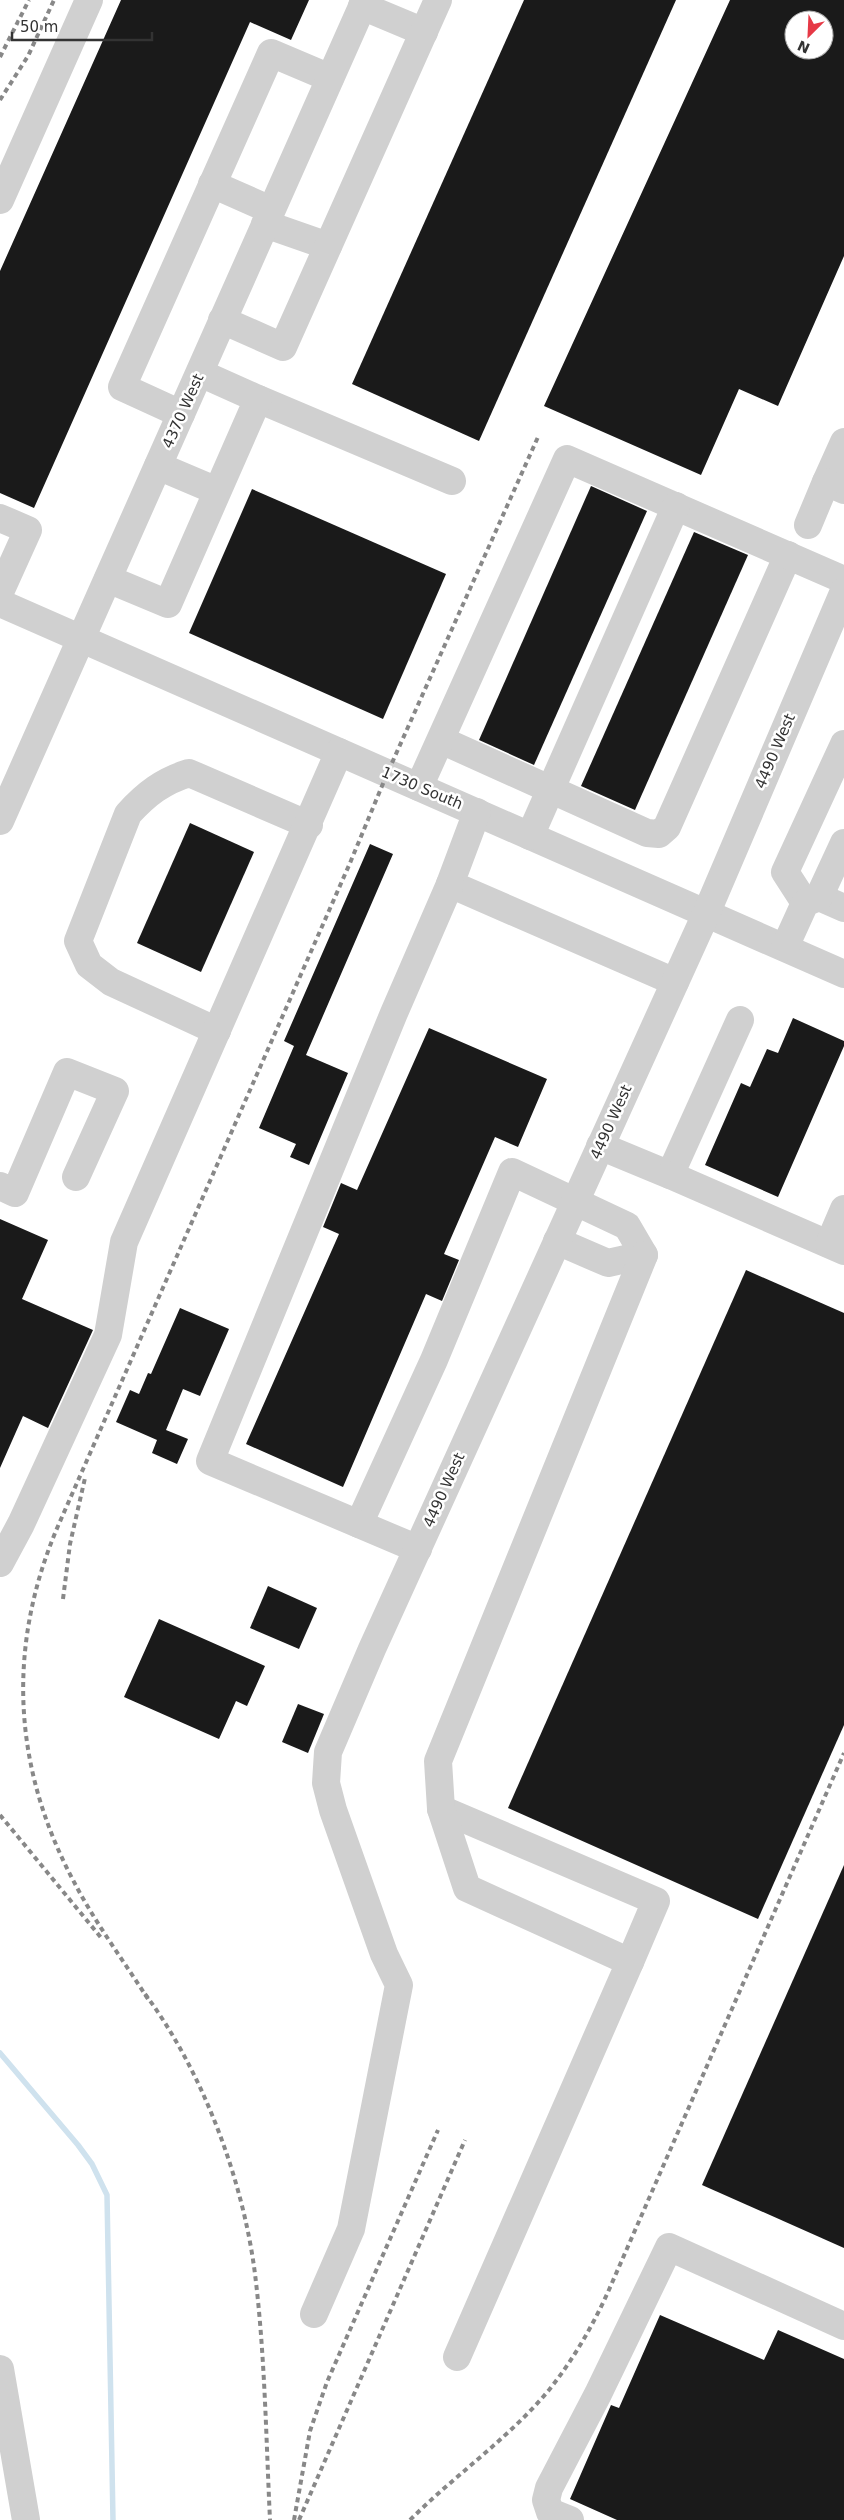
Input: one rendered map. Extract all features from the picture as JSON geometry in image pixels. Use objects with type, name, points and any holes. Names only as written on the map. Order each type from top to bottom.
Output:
[{"type":"street","points":[[0,200],[89,0]]},
{"type":"street","points":[[222,320],[282,347],[438,0]]},
{"type":"street","points":[[363,3],[424,32]]},
{"type":"street","name":"4370 West","points":[[0,821],[363,3]]},
{"type":"street","points":[[181,414],[122,387],[212,184],[271,53],[330,78]]},
{"type":"street","points":[[212,184],[268,217],[328,246]]},
{"type":"street","points":[[200,373],[452,482]]},
{"type":"street","points":[[108,579],[168,604],[258,399]]},
{"type":"street","points":[[808,525],[835,486],[844,442]]},
{"type":"street","points":[[419,788],[567,459],[844,580]]},
{"type":"street","points":[[158,466],[218,491]]},
{"type":"street","points":[[530,836],[676,506]]},
{"type":"street","points":[[0,518],[28,530],[0,592]]},
{"type":"street","points":[[440,740],[551,788],[647,833],[659,834],[664,832],[788,556]]},
{"type":"street","name":"4490 West","points":[[314,2314],[351,2229],[399,1985],[384,1954],[333,1810],[326,1783],[328,1752],[372,1649],[600,1146],[706,914],[834,643],[844,591]]},
{"type":"street","name":"1730 South","points":[[0,603],[844,974]]},
{"type":"street","points":[[843,750],[786,872],[812,900],[844,908]]},
{"type":"street","points":[[0,1564],[22,1524],[108,1335],[124,1242],[309,825],[339,752]]},
{"type":"street","points":[[217,1031],[111,982],[89,965],[78,941],[128,814],[142,798],[167,780],[189,773],[309,825]]},
{"type":"street","points":[[418,1549],[210,1462],[394,1012],[450,884],[478,812]]},
{"type":"street","points":[[785,947],[844,843]]},
{"type":"street","points":[[450,884],[675,982]]},
{"type":"street","points":[[670,1175],[740,1020]]},
{"type":"street","points":[[0,1186],[15,1193],[67,1072],[115,1091],[76,1177]]},
{"type":"street","points":[[600,1146],[836,1248],[844,1209]]},
{"type":"street","points":[[359,1524],[434,1360],[512,1172],[627,1226],[644,1254]]},
{"type":"street","points":[[557,1241],[608,1263],[644,1254]]},
{"type":"street","points":[[630,1962],[466,1888],[441,1809],[438,1761],[644,1254]]},
{"type":"street","points":[[441,1809],[656,1901],[457,2357]]},
{"type":"street","points":[[570,2520],[550,2512],[546,2500],[549,2488],[598,2394],[669,2247],[844,2326]]},
{"type":"street","points":[[0,2369],[26,2520]]},
{"type":"building","points":[[121,0],[309,0],[291,40],[250,22],[34,508],[0,493],[0,271]]},
{"type":"building","points":[[524,0],[676,0],[479,441],[352,384]]},
{"type":"building","points":[[730,0],[844,0],[844,256],[778,406],[739,389],[701,475],[544,406]]},
{"type":"building","points":[[591,486],[647,511],[534,765],[479,740]]},
{"type":"building","points":[[252,489],[446,574],[383,719],[189,633]]},
{"type":"building","points":[[694,532],[748,555],[635,810],[581,786]]},
{"type":"building","points":[[190,823],[254,852],[201,972],[137,943]]},
{"type":"building","points":[[370,844],[393,854],[306,1055],[348,1073],[309,1165],[290,1157],[296,1144],[259,1128],[294,1046],[284,1041]]},
{"type":"building","points":[[793,1018],[844,1041],[844,1046],[778,1197],[705,1165],[741,1083],[750,1087],[767,1049],[778,1053]]},
{"type":"building","points":[[429,1028],[547,1079],[518,1147],[495,1137],[444,1254],[459,1260],[442,1301],[426,1294],[343,1487],[246,1444],[339,1234],[323,1227],[341,1183],[357,1190]]},
{"type":"building","points":[[0,1219],[48,1240],[22,1299],[93,1330],[48,1428],[23,1416],[0,1468]]},
{"type":"building","points":[[746,1270],[844,1313],[844,1725],[758,1919],[508,1808]]},
{"type":"building","points":[[180,1308],[229,1329],[200,1396],[183,1389],[166,1430],[188,1439],[177,1464],[152,1453],[157,1440],[116,1422],[130,1390],[139,1394],[148,1373],[151,1374]]},
{"type":"building","points":[[268,1586],[317,1608],[299,1649],[250,1628]]},
{"type":"building","points":[[159,1619],[265,1666],[247,1706],[236,1701],[219,1739],[124,1697]]},
{"type":"building","points":[[298,1704],[324,1714],[308,1753],[282,1742]]},
{"type":"building","points":[[844,1865],[844,2248],[702,2185]]},
{"type":"building","points":[[660,2315],[764,2360],[778,2330],[844,2359],[844,2520],[617,2520],[570,2499],[611,2405],[619,2408]]},
{"type":"waterway","points":[[0,2053],[78,2145],[92,2164],[107,2195],[113,2520]]},
{"type":"railway","points":[[0,57],[29,0]]},
{"type":"railway","points":[[0,100],[28,56],[54,0]]},
{"type":"railway","points":[[148,1999],[81,1895],[53,1837],[38,1793],[28,1749],[23,1704],[24,1660],[30,1615],[41,1571],[58,1526],[350,863],[387,774],[538,437]]},
{"type":"railway","points":[[63,1599],[70,1544],[85,1478]]},
{"type":"railway","points":[[410,2520],[499,2441],[533,2408],[558,2379],[589,2330],[608,2292],[844,1753]]},
{"type":"railway","points":[[0,1815],[103,1940]]},
{"type":"railway","points":[[145,1994],[185,2056],[202,2091],[217,2127],[241,2201],[255,2274],[258,2304],[263,2366],[270,2520]]},
{"type":"railway","points":[[294,2520],[310,2431],[327,2382],[438,2130]]},
{"type":"railway","points":[[299,2520],[465,2140]]}]
